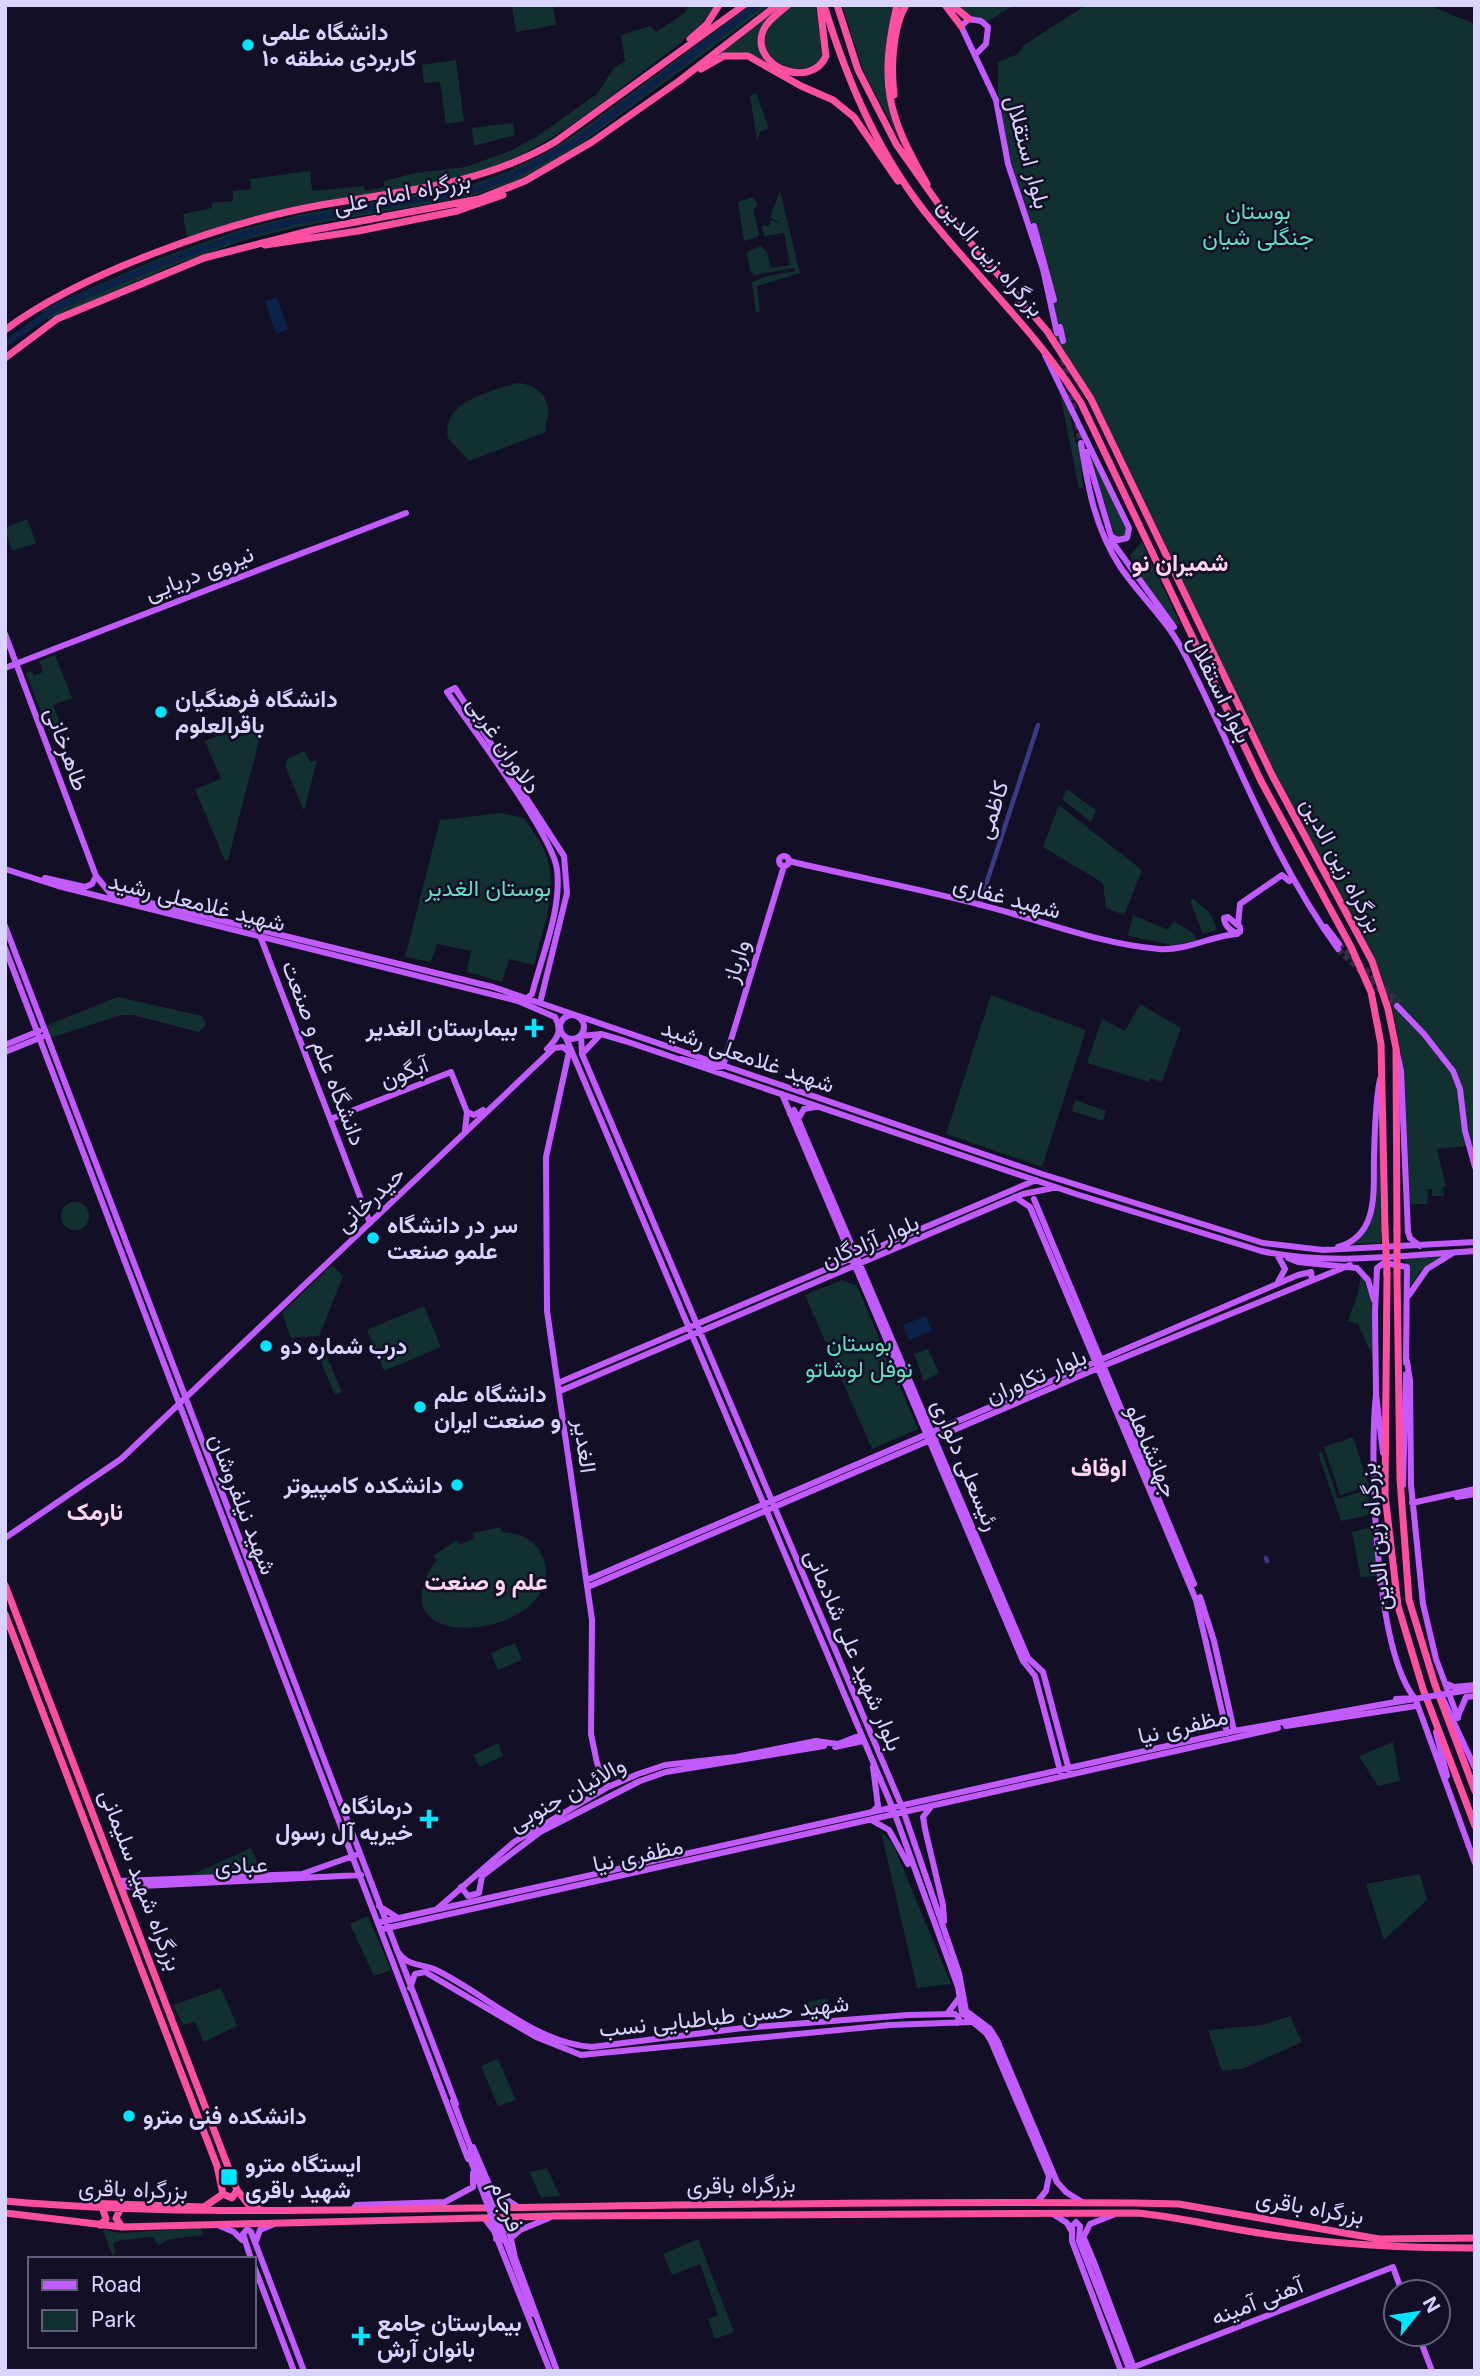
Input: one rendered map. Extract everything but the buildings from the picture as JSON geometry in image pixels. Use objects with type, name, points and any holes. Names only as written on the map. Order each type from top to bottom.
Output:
[{"type":"highway","points":[[654,71],[707,24],[719,5]]},
{"type":"highway","name":"بزرگراه امام علی","points":[[5,330],[66,291],[230,229],[320,206],[466,181],[501,169],[555,142],[744,5]]},
{"type":"highway","points":[[5,358],[57,319],[220,254],[361,231],[457,211],[493,200],[558,165],[679,81],[777,5]]},
{"type":"highway","points":[[788,5],[763,31],[762,45],[767,55],[778,65],[803,74],[818,68],[826,56],[822,5]]},
{"type":"highway","name":"بزرگراه زین الدین","points":[[822,5],[864,115],[912,193],[1039,344],[1081,403],[1261,781],[1363,973],[1377,1013],[1382,1070],[1387,1274],[1385,1462],[1398,1605],[1430,1707],[1475,1826]]},
{"type":"highway","name":"بزرگراه زین الدین","points":[[837,5],[850,51],[876,109],[908,163],[940,207],[1019,298],[1063,354],[1091,399],[1272,775],[1372,961],[1388,1009],[1396,1048],[1401,1492],[1409,1600],[1435,1685],[1475,1791]]},
{"type":"highway","points":[[897,5],[889,46],[887,79],[897,124],[940,207]]},
{"type":"highway","points":[[897,124],[893,62],[898,30],[906,5]]},
{"type":"highway","points":[[945,5],[965,23]]},
{"type":"highway","points":[[954,8],[965,23]]},
{"type":"highway","points":[[679,81],[729,55],[742,55],[756,60],[801,86],[833,100],[854,117],[899,183],[912,193]]},
{"type":"highway","name":"بزرگراه شهید سلیمانی","points":[[5,1585],[237,2190]]},
{"type":"highway","name":"بزرگراه شهید سلیمانی","points":[[5,1614],[217,2166],[223,2194]]},
{"type":"highway","points":[[87,1828],[93,1828],[98,1823]]},
{"type":"highway","points":[[94,1846],[98,1841],[106,1843]]},
{"type":"highway","points":[[62,2206],[96,2202],[204,2207],[219,2200],[223,2194],[232,2198],[237,2190],[248,2204],[270,2212]]},
{"type":"highway","name":"بزرگراه باقری","points":[[5,2201],[62,2206],[270,2212],[735,2204],[1179,2204],[1379,2239],[1475,2238]]},
{"type":"highway","points":[[735,2204],[732,2210],[735,2216]]},
{"type":"highway","points":[[718,2205],[721,2211],[718,2217]]},
{"type":"highway","points":[[100,2225],[106,2218],[102,2207]]},
{"type":"highway","points":[[121,2208],[116,2218],[122,2227]]},
{"type":"highway","points":[[382,2222],[379,2215],[383,2209]]},
{"type":"highway","points":[[364,2210],[367,2216],[364,2223]]},
{"type":"highway","points":[[1223,2227],[1229,2219],[1226,2212]]},
{"type":"highway","name":"بزرگراه باقری","points":[[5,2213],[122,2227],[364,2223],[556,2216],[1121,2213],[1179,2217],[1242,2231],[1377,2248],[1475,2248]]},
{"type":"highway","points":[[1242,2231],[1241,2222],[1246,2216]]},
{"type":"main road","points":[[965,23],[981,21],[988,27],[989,37],[979,52]]},
{"type":"main road","name":"بلوار استقلال","points":[[965,23],[999,97],[1012,166],[1045,257],[1063,341]]},
{"type":"main road","name":"بلوار استقلال","points":[[979,52],[996,100],[1011,174],[1043,269],[1057,333]]},
{"type":"main road","points":[[1039,344],[1119,505],[1129,534],[1127,538],[1118,540],[1109,532]]},
{"type":"main road","name":"بلوار استقلال","points":[[1082,443],[1102,535],[1121,568],[1148,595],[1184,654],[1288,871],[1311,912],[1338,947],[1305,896],[1187,652],[1118,550],[1097,510]]},
{"type":"main road","name":"نیروی دریایی","points":[[5,668],[406,513]]},
{"type":"main road","name":"طاهرخانی","points":[[5,634],[96,876]]},
{"type":"main road","name":"دلاوران غربی","points":[[527,998],[532,994],[554,906],[556,867],[553,855],[535,823],[447,692],[455,688],[564,856],[567,892],[540,1003]]},
{"type":"main road","name":"شهید غفاری","points":[[786,864],[979,906],[1062,931],[1158,949],[1178,949],[1215,935],[1237,934]]},
{"type":"main road","name":"وارباز","points":[[723,1066],[786,864]]},
{"type":"main road","name":"شهید غلامعلی رشید","points":[[5,869],[58,886],[260,936],[295,941],[527,998],[736,1070],[821,1107],[1021,1174],[1040,1177],[1055,1188],[1280,1255],[1400,1255],[1475,1251]]},
{"type":"main road","name":"شهید غلامعلی رشید","points":[[22,874],[85,887],[92,884],[96,876],[110,893],[492,993],[553,1014],[560,1027]]},
{"type":"main road","points":[[1238,925],[1240,904],[1282,875],[1311,912]]},
{"type":"main road","points":[[1215,935],[1224,920],[1228,917],[1242,930],[1237,934],[1224,920]]},
{"type":"main road","points":[[5,926],[42,1034],[183,1403]]},
{"type":"main road","name":"دانشگاه علم و صنعت","points":[[260,936],[370,1223]]},
{"type":"main road","points":[[5,948],[33,1022],[42,1034],[43,1048],[106,1205]]},
{"type":"main road","points":[[1475,1151],[1465,1096],[1455,1068],[1399,1005],[1453,1071],[1460,1089],[1465,1131],[1475,1167]]},
{"type":"main road","points":[[464,1134],[467,1112],[474,1115],[481,1113],[554,1042],[565,1018],[576,1016],[584,1025],[581,1036],[582,1052],[696,1324]]},
{"type":"main road","points":[[5,1052],[28,1039],[33,1022]]},
{"type":"main road","points":[[558,1382],[688,1327],[560,1027]]},
{"type":"main road","points":[[5,1045],[42,1034]]},
{"type":"main road","points":[[571,1053],[582,1052],[601,1034]]},
{"type":"main road","name":"شهید غلامعلی رشید","points":[[581,1036],[601,1034],[733,1078],[783,1090],[1040,1177],[1245,1238],[1324,1250],[1475,1242]]},
{"type":"main road","points":[[566,1038],[581,1036]]},
{"type":"main road","points":[[28,1039],[43,1048]]},
{"type":"main road","name":"حیدرخانی","points":[[5,1538],[110,1467],[166,1419],[554,1048],[559,1046],[571,1053]]},
{"type":"main road","points":[[1396,1048],[1401,1072],[1410,1238],[1400,1255]]},
{"type":"main road","name":"الغدیر","points":[[571,1053],[565,1066],[546,1157],[547,1311],[587,1584],[594,1650],[591,1734],[597,1763],[611,1789]]},
{"type":"main road","points":[[676,1059],[690,1059],[715,1068],[723,1066]]},
{"type":"main road","points":[[565,1066],[578,1064]]},
{"type":"main road","points":[[733,1078],[736,1070]]},
{"type":"main road","points":[[1324,1250],[1353,1240],[1371,1216],[1377,1093],[1382,1070]]},
{"type":"main road","name":"آبگون","points":[[331,1119],[451,1072],[467,1112]]},
{"type":"main road","name":"رئیسعلی دلواری","points":[[783,1090],[790,1114],[853,1256]]},
{"type":"main road","points":[[798,1119],[804,1109],[821,1107]]},
{"type":"main road","points":[[790,1114],[794,1110],[798,1119]]},
{"type":"main road","points":[[334,1128],[341,1115]]},
{"type":"main road","name":"رئیسعلی دلواری","points":[[798,1119],[857,1266],[932,1436],[1025,1660],[1035,1676],[1061,1775]]},
{"type":"main road","points":[[1018,1188],[1021,1174]]},
{"type":"main road","name":"بلوار آزادگان","points":[[688,1327],[1040,1177]]},
{"type":"main road","name":"بلوار آزادگان","points":[[692,1336],[1016,1197],[1041,1189],[1055,1188]]},
{"type":"main road","points":[[1016,1197],[1026,1202],[1034,1199],[1041,1189]]},
{"type":"main road","name":"جهانشاهلو","points":[[1034,1199],[1198,1599],[1231,1732]]},
{"type":"main road","name":"جهانشاهلو","points":[[1026,1202],[1100,1364]]},
{"type":"main road","points":[[1410,1238],[1420,1246]]},
{"type":"main road","points":[[1408,1296],[1427,1269],[1456,1252]]},
{"type":"main road","points":[[1280,1255],[1298,1262],[1350,1265],[1362,1271],[1368,1280],[1375,1312]]},
{"type":"main road","points":[[1277,1284],[1285,1269],[1280,1255]]},
{"type":"main road","points":[[1401,1492],[1405,1473],[1407,1267],[1393,1263],[1380,1266],[1375,1312],[1376,1495],[1373,1516],[1379,1562],[1399,1668],[1413,1696],[1475,1863]]},
{"type":"main road","points":[[1312,1279],[1350,1265]]},
{"type":"main road","name":"بلوار تکاوران","points":[[587,1584],[1100,1364],[1277,1284],[1309,1272],[1312,1274],[1312,1279],[1100,1364]]},
{"type":"main road","name":"بلوار شهید علی شادمانی","points":[[696,1324],[894,1812],[926,1900]]},
{"type":"main road","name":"بلوار شهید علی شادمانی","points":[[688,1327],[770,1505],[903,1810],[944,1927]]},
{"type":"main road","points":[[560,1391],[692,1336]]},
{"type":"main road","points":[[1406,1361],[1410,1381],[1412,1503],[1423,1604],[1436,1659],[1475,1760]]},
{"type":"main road","points":[[1376,1394],[1385,1462]]},
{"type":"main road","name":"شهید نیلفروشان","points":[[183,1403],[187,1421],[356,1855],[379,1906],[383,1925],[392,1940],[449,2098]]},
{"type":"main road","name":"شهید نیلفروشان","points":[[183,1403],[356,1855],[361,1875],[383,1925],[449,2098]]},
{"type":"main road","points":[[166,1419],[187,1421]]},
{"type":"main road","points":[[1412,1503],[1475,1491]]},
{"type":"main road","name":"رئیسعلی دلواری","points":[[1025,1660],[1044,1672],[1069,1773]]},
{"type":"main road","points":[[1447,1684],[1475,1690]]},
{"type":"main road","points":[[1435,1685],[1461,1733],[1475,1768]]},
{"type":"main road","points":[[1458,1718],[1466,1697],[1464,1686]]},
{"type":"main road","points":[[1466,1697],[1475,1690]]},
{"type":"main road","name":"مظفری نیا","points":[[1069,1773],[1282,1725],[1475,1690]]},
{"type":"main road","points":[[1282,1725],[1297,1717],[1413,1696]]},
{"type":"main road","points":[[1282,1725],[1416,1706]]},
{"type":"main road","points":[[1430,1707],[1453,1801]]},
{"type":"main road","name":"مظفری نیا","points":[[903,1810],[931,1808],[1231,1732],[1282,1725]]},
{"type":"main road","name":"والائیان جنوبی","points":[[436,1910],[514,1845],[645,1771],[737,1759],[819,1744],[838,1744],[862,1738]]},
{"type":"main road","points":[[872,1761],[878,1806],[871,1817],[897,1840],[926,1900],[962,2013],[986,2032],[1053,2183],[1083,2203]]},
{"type":"main road","name":"مظفری نیا","points":[[383,1925],[1061,1775]]},
{"type":"main road","points":[[931,1808],[923,1817],[943,1905],[944,1927],[963,1985],[967,2013],[990,2029],[997,2040],[1053,2183]]},
{"type":"main road","points":[[903,1840],[905,1832],[911,1839]]},
{"type":"main road","name":"والائیان جنوبی","points":[[468,1896],[479,1894],[482,1876],[514,1845]]},
{"type":"main road","name":"عبادی","points":[[303,1876],[356,1855]]},
{"type":"main road","name":"مظفری نیا","points":[[383,1925],[398,1918],[418,1918],[436,1910],[674,1861]]},
{"type":"main road","name":"عبادی","points":[[121,1884],[361,1875]]},
{"type":"main road","points":[[482,1876],[492,1898]]},
{"type":"main road","points":[[461,1887],[468,1896]]},
{"type":"main road","points":[[451,1896],[468,1896]]},
{"type":"main road","points":[[379,1906],[398,1918]]},
{"type":"main road","name":"شهید حسن طباطبایی نسب","points":[[392,1940],[409,1963],[434,1969],[455,1986],[536,2037],[566,2051],[581,2054],[888,2025],[972,2022]]},
{"type":"main road","name":"شهید حسن طباطبایی نسب","points":[[410,1990],[413,1976],[422,1972],[558,2039],[575,2046],[592,2048],[743,2028],[947,2014]]},
{"type":"main road","points":[[957,2023],[958,2016],[947,2014],[959,1998]]},
{"type":"main road","points":[[449,2098],[487,2184],[488,2190],[483,2195],[477,2194],[473,2187],[475,2179],[449,2098]]},
{"type":"main road","name":"فرجام","points":[[449,2098],[531,2314],[533,2331]]},
{"type":"main road","points":[[1037,2202],[1053,2183]]},
{"type":"main road","points":[[487,2184],[499,2196],[518,2207]]},
{"type":"main road","points":[[352,2210],[356,2205],[445,2202],[473,2187]]},
{"type":"main road","points":[[1051,2213],[1067,2223],[1073,2234],[1128,2370]]},
{"type":"main road","points":[[1082,2240],[1086,2228],[1094,2221],[1121,2213]]},
{"type":"main road","points":[[511,2238],[534,2223],[556,2216]]},
{"type":"main road","points":[[485,2219],[496,2239],[550,2371]]},
{"type":"main road","points":[[1073,2234],[1072,2226],[1076,2222],[1080,2226],[1082,2240],[1128,2370]]},
{"type":"main road","points":[[213,2224],[234,2232],[246,2245]]},
{"type":"main road","points":[[257,2247],[257,2233],[274,2224]]},
{"type":"main road","points":[[496,2239],[496,2231],[502,2228],[509,2230],[557,2371]]},
{"type":"main road","points":[[250,2257],[243,2234],[247,2230],[251,2232],[304,2371]]},
{"type":"main road","name":"آهنی آمینه","points":[[1128,2370],[1393,2267],[1397,2278]]},
{"type":"main road","points":[[256,2271],[294,2371]]},
{"type":"main road","name":"فرجام","points":[[531,2314],[541,2328]]},
{"type":"main road","points":[[1423,2348],[1432,2371]]},
{"type":"street","name":"کاظمی","points":[[979,906],[1038,724]]},
{"type":"street","points":[[1370,1713],[1375,1720]]},
{"type":"green space","points":[[512,5],[553,5],[556,25],[516,32]]},
{"type":"green space","points":[[688,5],[715,5],[690,35],[606,100],[559,133],[508,161],[437,183],[283,211],[187,240],[183,214],[212,208],[212,203],[233,201],[233,191],[251,189],[250,179],[310,171],[312,191],[364,186],[365,191],[384,187],[384,181],[415,173],[466,167],[512,150],[538,136],[597,94],[614,68],[625,61],[621,35],[651,26],[656,32],[685,13]]},
{"type":"green space","points":[[751,5],[770,5],[585,141],[548,165],[516,181],[468,197],[298,227],[245,240],[174,265],[48,320],[41,310],[160,258],[243,229],[299,215],[474,184],[507,172],[548,152],[583,129]]},
{"type":"green space","points":[[782,5],[786,5],[759,38],[775,68],[742,54],[724,57],[691,73]]},
{"type":"green space","points":[[789,5],[815,5],[824,54],[813,69],[786,66],[774,60],[764,48],[766,29]]},
{"type":"green space","points":[[842,5],[896,5],[887,88],[894,123],[915,167],[865,75]]},
{"type":"green space","points":[[956,5],[1014,5],[987,22],[972,17]]},
{"type":"green space","name":"بوستان جنگلی شیان","points":[[1086,5],[1428,5],[1475,24],[1475,1168],[1457,1087],[1466,1146],[1437,1149],[1446,1187],[1443,1187],[1444,1196],[1432,1196],[1432,1189],[1428,1189],[1427,1204],[1409,1204],[1402,1060],[1392,1004],[1397,1006],[1383,992],[1373,967],[1272,777],[1124,462],[1060,346],[1048,280],[1018,200],[998,100],[998,62],[1018,54],[1024,45]]},
{"type":"green space","points":[[456,60],[464,121],[446,124],[440,82],[424,83],[422,65]]},
{"type":"green space","points":[[756,93],[769,128],[760,132],[757,141],[750,96]]},
{"type":"green space","points":[[513,123],[515,135],[474,146],[472,128]]},
{"type":"green space","points":[[780,191],[800,273],[757,286],[760,311],[756,313],[752,282],[795,271],[794,268],[755,275],[750,271],[747,252],[761,246],[767,252],[771,268],[790,265],[784,233],[764,236],[762,225],[769,226],[771,220],[782,224],[770,217]]},
{"type":"green space","points":[[753,197],[758,205],[753,210],[759,233],[758,237],[744,241],[738,202]]},
{"type":"green space","points":[[516,383],[535,388],[544,397],[548,409],[546,432],[469,461],[448,438],[452,415],[469,400]]},
{"type":"green space","points":[[1060,394],[1069,409],[1076,444],[1079,443],[1083,488],[1079,488]]},
{"type":"green space","points":[[1086,442],[1127,528],[1126,537],[1115,537]]},
{"type":"green space","points":[[27,519],[36,543],[12,551],[5,528]]},
{"type":"green space","points":[[1142,542],[1151,561],[1136,570],[1130,555]]},
{"type":"green space","points":[[1151,562],[1181,625],[1174,623],[1137,571]]},
{"type":"green space","points":[[55,655],[72,698],[53,705],[62,727],[49,732],[26,673],[32,671],[34,676],[43,672],[39,661]]},
{"type":"green space","points":[[253,721],[260,737],[228,860],[225,861],[195,789],[221,779],[205,741]]},
{"type":"green space","points":[[304,751],[310,762],[317,760],[304,811],[285,766],[287,759]]},
{"type":"green space","points":[[1067,789],[1096,810],[1091,822],[1062,799]]},
{"type":"green space","points":[[1059,805],[1142,870],[1124,915],[1106,908],[1103,883],[1043,847]]},
{"type":"green space","name":"بوستان الغدیر","points":[[501,813],[524,818],[548,860],[551,889],[549,905],[534,965],[509,959],[502,982],[467,972],[471,951],[437,944],[431,962],[405,957],[440,820]]},
{"type":"green space","points":[[1194,899],[1210,913],[1217,930],[1203,934],[1190,900]]},
{"type":"green space","points":[[1133,915],[1168,930],[1174,921],[1194,934],[1197,941],[1172,945],[1128,936]]},
{"type":"green space","points":[[991,995],[1086,1030],[1042,1167],[946,1134]]},
{"type":"green space","points":[[118,997],[202,1016],[206,1025],[199,1032],[133,1015],[121,1015],[50,1038],[46,1028],[48,1025]]},
{"type":"green space","points":[[1140,1004],[1181,1028],[1162,1082],[1150,1078],[1149,1082],[1087,1063],[1102,1019],[1125,1031]]},
{"type":"green space","points":[[1379,1093],[1381,1243],[1349,1244],[1372,1218],[1375,1207]]},
{"type":"green space","points":[[1075,1100],[1106,1111],[1103,1121],[1072,1111]]},
{"type":"green space","points":[[75,1202],[85,1206],[89,1216],[85,1226],[75,1230],[65,1226],[61,1216],[65,1206]]},
{"type":"green space","points":[[1446,1255],[1421,1270],[1409,1288],[1410,1271],[1402,1257]]},
{"type":"green space","points":[[332,1265],[343,1276],[319,1336],[291,1338],[282,1313]]},
{"type":"green space","points":[[1361,1273],[1372,1300],[1373,1358],[1358,1324],[1348,1321],[1358,1293]]},
{"type":"green space","name":"بوستان نوفل لوشاتو","points":[[842,1280],[857,1286],[918,1429],[872,1449],[805,1295]]},
{"type":"green space","points":[[424,1306],[441,1347],[384,1371],[367,1330]]},
{"type":"green space","points":[[928,1349],[939,1373],[924,1381],[914,1354]]},
{"type":"green space","points":[[325,1352],[342,1392],[335,1395],[319,1357]]},
{"type":"green space","points":[[1353,1437],[1369,1486],[1340,1495],[1324,1447]]},
{"type":"green space","points":[[1322,1452],[1338,1499],[1369,1489],[1369,1515],[1341,1521],[1318,1453]]},
{"type":"green space","points":[[501,1527],[502,1532],[522,1536],[533,1543],[544,1560],[544,1586],[528,1607],[503,1621],[474,1628],[446,1626],[427,1614],[422,1593],[436,1560],[433,1556],[457,1540],[459,1545],[474,1539],[473,1533]]},
{"type":"green space","points":[[1372,1527],[1379,1575],[1361,1578],[1352,1532]]},
{"type":"green space","points":[[515,1643],[522,1660],[498,1670],[491,1653]]},
{"type":"green space","points":[[1393,1742],[1400,1781],[1378,1786],[1359,1756]]},
{"type":"green space","points":[[498,1743],[503,1756],[480,1767],[473,1755]]},
{"type":"green space","points":[[881,1832],[893,1844],[951,1984],[917,1988]]},
{"type":"green space","points":[[251,1848],[262,1873],[189,1876]]},
{"type":"green space","points":[[1420,1874],[1427,1900],[1384,1940],[1366,1884]]},
{"type":"green space","points":[[368,1916],[391,1970],[374,1976],[350,1924]]},
{"type":"green space","points":[[221,1988],[237,2026],[204,2042],[195,2022],[183,2025],[173,2005]]},
{"type":"green space","points":[[827,1998],[831,2015],[812,2018],[808,2002]]},
{"type":"green space","points":[[1290,2016],[1302,2042],[1242,2069],[1222,2071],[1208,2030],[1262,2025]]},
{"type":"green space","points":[[498,2059],[516,2100],[498,2106],[481,2066]]},
{"type":"green space","points":[[547,2168],[560,2196],[541,2197],[529,2172]]},
{"type":"green space","points":[[201,2228],[203,2235],[170,2239],[158,2245],[153,2237],[117,2241],[113,2244],[116,2253],[112,2255],[103,2230],[121,2233]]},
{"type":"green space","points":[[698,2239],[734,2332],[715,2339],[708,2319],[718,2315],[700,2264],[672,2275],[663,2254]]},
{"type":"water","points":[[277,297],[288,329],[276,334],[265,301]]},
{"type":"water","points":[[926,1316],[932,1331],[909,1340],[903,1325]]},
{"type":"waterway","points":[[5,344],[57,307],[160,264],[239,236],[295,221],[474,190],[516,174],[574,143],[758,5]]},
{"type":"tunnel","points":[[1057,333],[1074,410]]},
{"type":"tunnel","points":[[1077,424],[1081,443]]},
{"type":"tunnel","points":[[1339,944],[1400,1003]]},
{"type":"tunnel","points":[[1338,949],[1397,1006]]},
{"type":"place","name":"دانشگاه علمی کاربردی منطقه ۱۰","points":[[248,45]]},
{"type":"place","name":"دانشگاه فرهنگیان باقرالعلوم","points":[[161,712]]},
{"type":"place","name":"بیمارستان الغدیر","points":[[534,1028]]},
{"type":"place","name":"سر در دانشگاه علمو صنعت","points":[[373,1238]]},
{"type":"place","name":"درب شماره دو","points":[[266,1346]]},
{"type":"place","name":"دانشگاه علم و صنعت ایران","points":[[420,1407]]},
{"type":"place","name":"دانشکده کامپیوتر","points":[[457,1485]]},
{"type":"place","name":"درمانگاه خیریه آل رسول","points":[[429,1819]]},
{"type":"place","name":"دانشکده فنی مترو","points":[[129,2116]]},
{"type":"place","name":"ایستگاه مترو شهید باقری","points":[[229,2177]]},
{"type":"place","name":"بیمارستان جامع بانوان آرش","points":[[361,2336]]},
{"type":"district","name":"شمیران نو","points":[[1180,562]]},
{"type":"district","name":"اوقاف","points":[[1099,1467]]},
{"type":"district","name":"نارمک","points":[[95,1511]]},
{"type":"district","name":"علم و صنعت","points":[[486,1581]]}]
